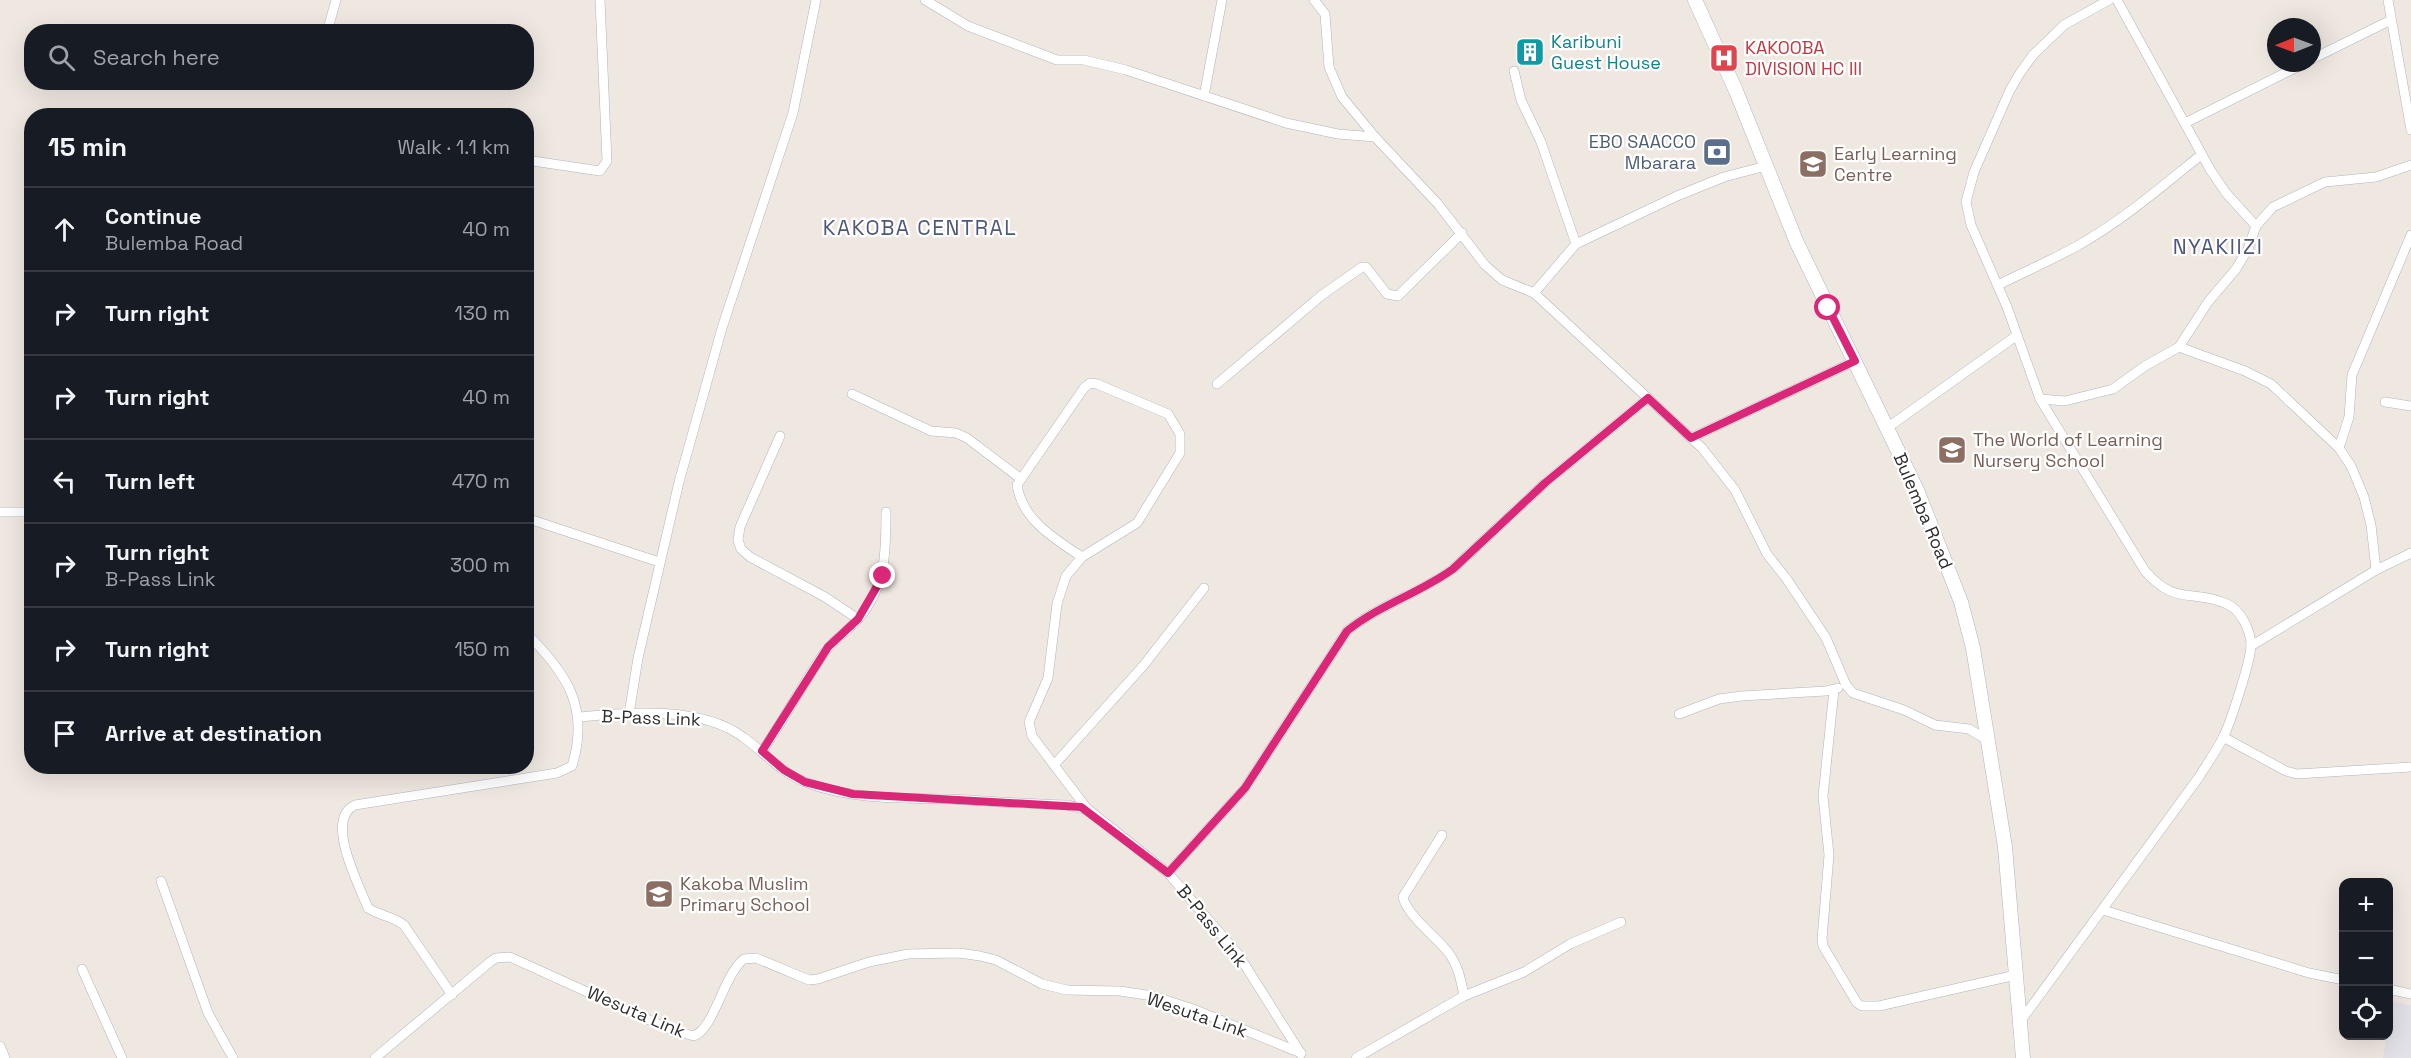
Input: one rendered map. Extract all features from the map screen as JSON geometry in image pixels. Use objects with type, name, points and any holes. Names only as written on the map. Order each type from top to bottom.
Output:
[{"type":"main road","name":"Bulemba Road","points":[[1695,0],[1767,166],[1797,243],[1917,490],[1961,602],[1973,648],[2005,847],[2023,1058]]},
{"type":"street","points":[[329,24],[336,0]]},
{"type":"street","points":[[534,161],[600,171],[607,161],[600,0]]},
{"type":"street","points":[[628,714],[659,562],[722,328],[793,113],[816,0]]},
{"type":"street","points":[[925,0],[968,26],[1057,60],[1084,60],[1286,123],[1338,134],[1375,137]]},
{"type":"street","points":[[1204,96],[1222,0]]},
{"type":"street","points":[[1314,0],[1325,15],[1329,67],[1342,97],[1462,233],[1485,264],[1502,279],[1534,293],[1691,438],[1723,471],[1767,554],[1826,638],[1846,686],[1853,693],[1904,710],[1925,722],[1969,729],[1986,739]]},
{"type":"street","points":[[2020,1023],[2103,910],[2155,834],[2199,777],[2223,737],[2251,646],[2248,630],[2240,615],[2228,604],[2169,592],[2160,587],[2145,571],[2040,399],[1998,285],[1967,212],[1967,193],[1974,172],[2010,90],[2033,55],[2064,25],[2109,0]]},
{"type":"street","points":[[2118,0],[2201,155],[2226,193],[2256,226]]},
{"type":"street","points":[[2388,0],[2411,130]]},
{"type":"street","points":[[2321,55],[2391,20]]},
{"type":"street","points":[[2399,68],[2411,66]]},
{"type":"street","points":[[1514,71],[1521,100],[1541,142],[1576,244]]},
{"type":"street","points":[[2185,123],[2287,72]]},
{"type":"street","points":[[1998,285],[2095,235],[2131,211],[2201,155]]},
{"type":"street","points":[[2040,399],[2065,401],[2113,389],[2145,366],[2179,347],[2208,302],[2236,269],[2248,249],[2256,226],[2273,207],[2325,182],[2376,177],[2411,165]]},
{"type":"street","points":[[1534,293],[1576,244],[1677,195],[1724,177],[1767,166]]},
{"type":"street","points":[[1217,384],[1322,295],[1362,267],[1366,267],[1387,294],[1398,296],[1462,233]]},
{"type":"street","points":[[2339,448],[2349,417],[2352,375],[2411,235]]},
{"type":"street","points":[[1887,428],[2016,336]]},
{"type":"street","points":[[2179,347],[2245,371],[2271,384],[2339,448],[2351,466],[2364,496],[2371,525],[2376,570]]},
{"type":"street","points":[[1691,438],[1855,361]]},
{"type":"street","points":[[1082,557],[1042,530],[1018,493],[1017,485],[1090,383],[1168,414],[1180,434],[1180,453],[1137,523],[1125,533],[1082,557],[1074,565],[1061,588],[1048,678],[1029,722],[1032,736],[1089,810]]},
{"type":"street","points":[[852,394],[931,431],[956,433],[967,438],[1021,479]]},
{"type":"street","points":[[1168,873],[1245,788],[1347,631],[1366,615],[1439,579],[1453,569],[1545,483],[1648,398]]},
{"type":"street","points":[[2385,402],[2411,406]]},
{"type":"street","points":[[780,436],[740,527],[738,540],[741,549],[750,557],[825,597],[858,619]]},
{"type":"street","points":[[0,512],[24,512]]},
{"type":"street","points":[[762,751],[828,647],[858,619],[883,576],[886,559],[886,512]]},
{"type":"street","points":[[534,521],[659,562]]},
{"type":"street","points":[[2251,646],[2376,570],[2411,553]]},
{"type":"street","points":[[1054,765],[1143,666],[1204,588]]},
{"type":"street","points":[[452,994],[404,925],[397,919],[376,914],[368,908],[346,848],[342,832],[344,813],[355,805],[567,770],[574,759],[580,717],[575,701],[562,676],[534,643]]},
{"type":"street","points":[[1679,714],[1719,699],[1834,690],[1846,686]]},
{"type":"street","points":[[1834,690],[1823,796],[1829,855],[1822,939],[1823,946],[1857,1003],[1862,1006],[1879,1006],[2016,975]]},
{"type":"street","name":"B-Pass Link","points":[[580,717],[628,714],[701,717],[717,721],[762,751],[784,770],[805,782],[853,794],[893,799],[1067,805],[1089,810],[1168,873],[1238,954],[1303,1056]]},
{"type":"street","points":[[2223,737],[2286,771],[2297,774],[2411,767]]},
{"type":"street","points":[[1442,835],[1403,897],[1408,908],[1449,952],[1459,970],[1464,996]]},
{"type":"street","points":[[161,881],[208,1013],[233,1058]]},
{"type":"street","points":[[2103,910],[2309,973],[2339,979]]},
{"type":"street","points":[[1356,1058],[1464,996],[1524,972],[1570,944],[1621,922]]},
{"type":"street","name":"Wesuta Link","points":[[375,1058],[496,958],[510,957],[630,1013],[671,1030],[694,1035],[704,1027],[731,972],[744,958],[756,958],[808,980],[818,979],[869,962],[908,954],[959,953],[996,960],[1042,984],[1067,990],[1120,991],[1153,996],[1193,1009],[1303,1056]]},
{"type":"street","points":[[82,969],[122,1058]]},
{"type":"street","points":[[2393,991],[2411,994]]},
{"type":"street","points":[[0,1046],[4,1058]]},
{"type":"shaded area","points":[[2393,1002],[2411,1005],[2411,1058],[2383,1058],[2385,1040],[2393,1040]]},
{"type":"place","name":"Karibuni Guest House","points":[[1530,52]]},
{"type":"place","name":"KAKOOBA DIVISION HC III","points":[[1724,58]]},
{"type":"place","name":"EBO SAACCO Mbarara","points":[[1717,152]]},
{"type":"place","name":"Early Learning Centre","points":[[1813,164]]},
{"type":"place","name":"The World of Learning Nursery School","points":[[1952,450]]},
{"type":"place","name":"Kakoba Muslim Primary School","points":[[659,894]]},
{"type":"district","name":"KAKOBA CENTRAL","points":[[920,228]]},
{"type":"district","name":"NYAKIIZI","points":[[2218,247]]},
{"type":"route","points":[[883,576],[872,599],[858,619],[828,647],[799,697],[762,751],[784,770],[805,782],[853,794],[893,799],[969,800],[1081,807],[1089,810],[1168,873],[1245,788],[1347,631],[1366,615],[1439,579],[1453,569],[1545,483],[1648,398],[1691,438],[1855,361],[1828,308]]}]
